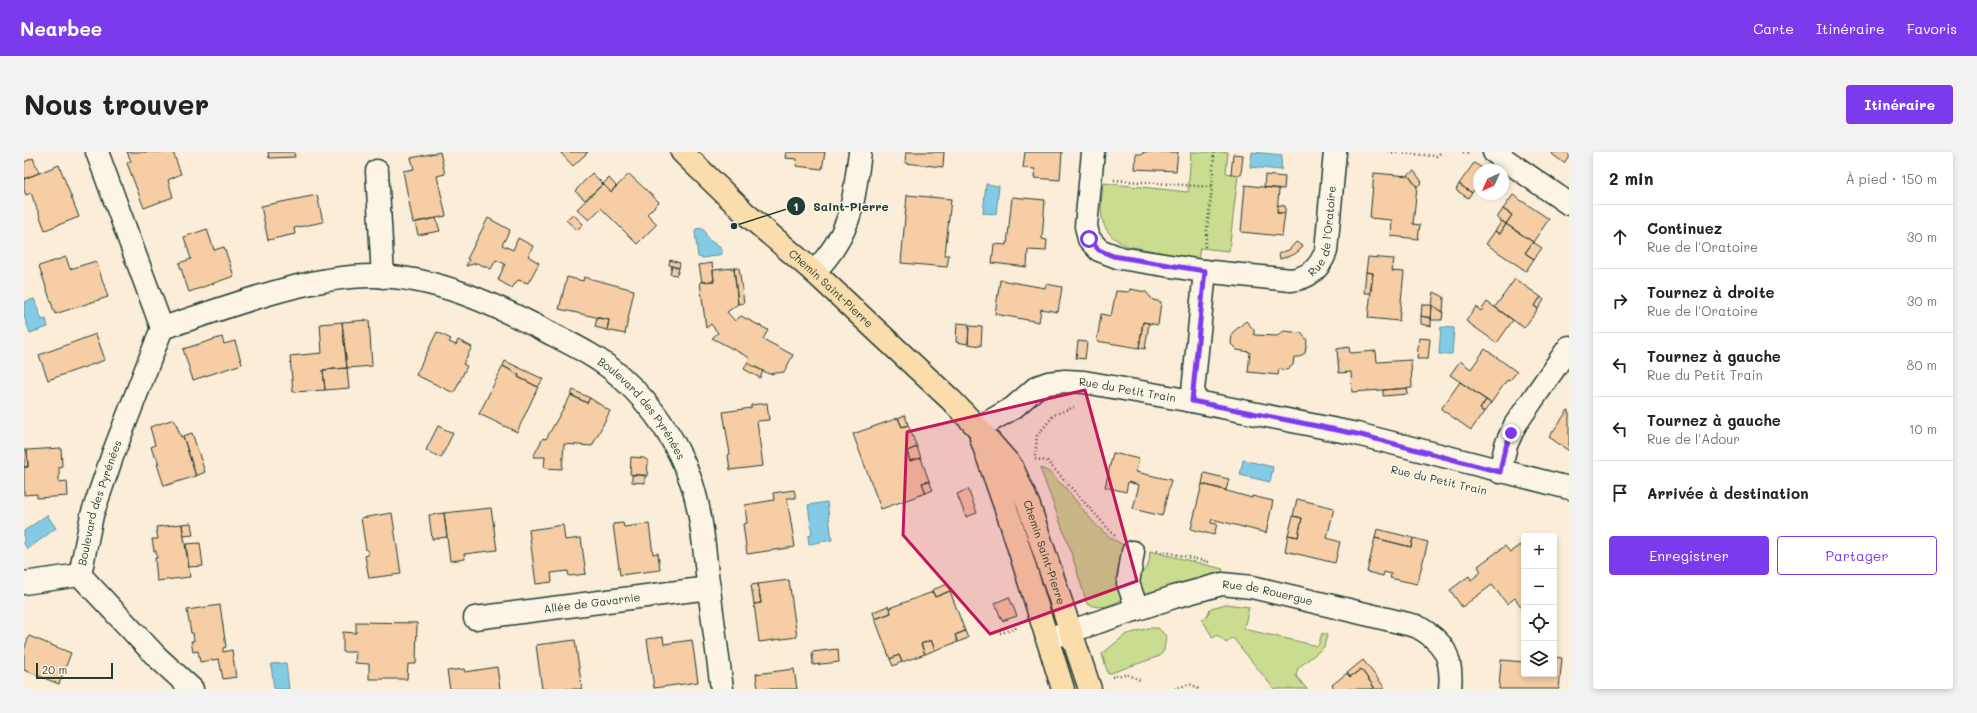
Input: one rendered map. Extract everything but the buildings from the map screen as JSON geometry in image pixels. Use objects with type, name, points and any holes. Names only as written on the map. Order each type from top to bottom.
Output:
[{"type":"main road","name":"Chemin Saint-Pierre","points":[[682,152],[744,212],[814,272],[951,400],[1012,467],[1029,506],[1071,631],[1099,684]]},
{"type":"main road","name":"Chemin Saint-Pierre","points":[[978,428],[1011,523],[1063,689]]},
{"type":"street","points":[[97,152],[162,328]]},
{"type":"street","points":[[814,272],[830,256],[850,214],[860,152]]},
{"type":"street","name":"Rue de l'Oratoire","points":[[1093,152],[1087,233],[1089,239],[1099,250],[1120,258],[1203,271],[1291,280],[1304,277],[1315,270],[1324,258],[1329,239],[1335,152]]},
{"type":"street","points":[[1494,152],[1569,204]]},
{"type":"street","points":[[377,171],[383,277]]},
{"type":"street","points":[[1192,401],[1203,271]]},
{"type":"street","name":"Boulevard des Pyrénées","points":[[192,689],[156,656],[80,575],[92,514],[113,454],[162,328],[295,288],[358,277],[383,277],[424,282],[454,289],[481,299],[584,350],[620,376],[647,403],[660,420],[682,461],[692,484],[697,506],[709,588],[722,689]]},
{"type":"street","points":[[1500,472],[1506,445],[1515,425],[1569,347]]},
{"type":"street","name":"Rue du Petit Train","points":[[978,428],[1013,408],[1037,387],[1048,383],[1084,382],[1192,401],[1357,434],[1500,472],[1569,488]]},
{"type":"street","points":[[1134,548],[1128,583],[1137,609]]},
{"type":"street","points":[[24,583],[80,575]]},
{"type":"street","name":"Rue de Rouergue","points":[[1047,639],[1209,586],[1240,585],[1416,626],[1432,635],[1443,647],[1452,674],[1450,689]]},
{"type":"street","name":"Allée de Gavarnie","points":[[475,618],[709,588]]},
{"type":"path","points":[[1203,271],[1212,188],[1214,152]]},
{"type":"path","points":[[1388,152],[1436,156],[1442,152]]},
{"type":"path","points":[[1091,178],[1212,188]]},
{"type":"path","name":"Rue du Petit Train","points":[[1081,404],[1054,415],[1037,436],[1035,459],[1047,461],[1112,533],[1134,548]]},
{"type":"path","points":[[1134,548],[1222,565],[1240,585]]},
{"type":"path","points":[[1000,633],[1014,629],[1022,620]]},
{"type":"path","points":[[1099,684],[1126,674],[1140,680]]},
{"type":"path","points":[[1175,689],[1190,684],[1195,685],[1198,689]]},
{"type":"highlighted area","points":[[1085,390],[1137,581],[990,634],[903,535],[907,432]]},
{"type":"green space","points":[[1191,152],[1228,152],[1226,173],[1238,175],[1229,251],[1200,248],[1198,259],[1127,246],[1110,234],[1105,228],[1101,212],[1103,183],[1188,192]]},
{"type":"green space","points":[[1040,468],[1051,474],[1064,486],[1098,527],[1106,534],[1124,545],[1122,566],[1123,599],[1114,604],[1101,607],[1087,604],[1070,549]]},
{"type":"green space","points":[[1150,551],[1223,569],[1222,572],[1143,594],[1137,590],[1138,574],[1147,567]]},
{"type":"green space","points":[[1226,604],[1249,607],[1244,629],[1318,646],[1322,633],[1327,635],[1324,647],[1298,668],[1296,676],[1307,689],[1274,689],[1233,638],[1226,643],[1217,635],[1213,638],[1202,619],[1206,617],[1211,608]]},
{"type":"green space","points":[[1148,628],[1158,628],[1166,636],[1164,650],[1160,656],[1108,674],[1102,654],[1125,635]]},
{"type":"water","points":[[1252,152],[1282,155],[1281,170],[1250,167]]},
{"type":"water","points":[[986,184],[999,186],[996,214],[983,213]]},
{"type":"water","points":[[703,228],[708,239],[722,249],[722,254],[704,258],[698,257],[695,232],[696,229]]},
{"type":"water","points":[[34,299],[42,320],[46,319],[48,327],[30,333],[24,316],[24,302]]},
{"type":"water","points":[[1441,327],[1454,328],[1452,354],[1439,354]]},
{"type":"water","points":[[1243,460],[1273,467],[1270,482],[1240,475]]},
{"type":"water","points":[[827,502],[832,540],[809,544],[808,536],[812,535],[808,505]]},
{"type":"water","points":[[47,515],[56,528],[28,549],[24,544],[24,531]]},
{"type":"water","points":[[286,663],[289,689],[274,689],[271,664]]},
{"type":"place","name":"Saint-Pierre","points":[[734,226]]},
{"type":"route","points":[[1089,239],[1099,250],[1120,258],[1205,271],[1192,401],[1357,434],[1500,472],[1504,452],[1511,433]]}]
